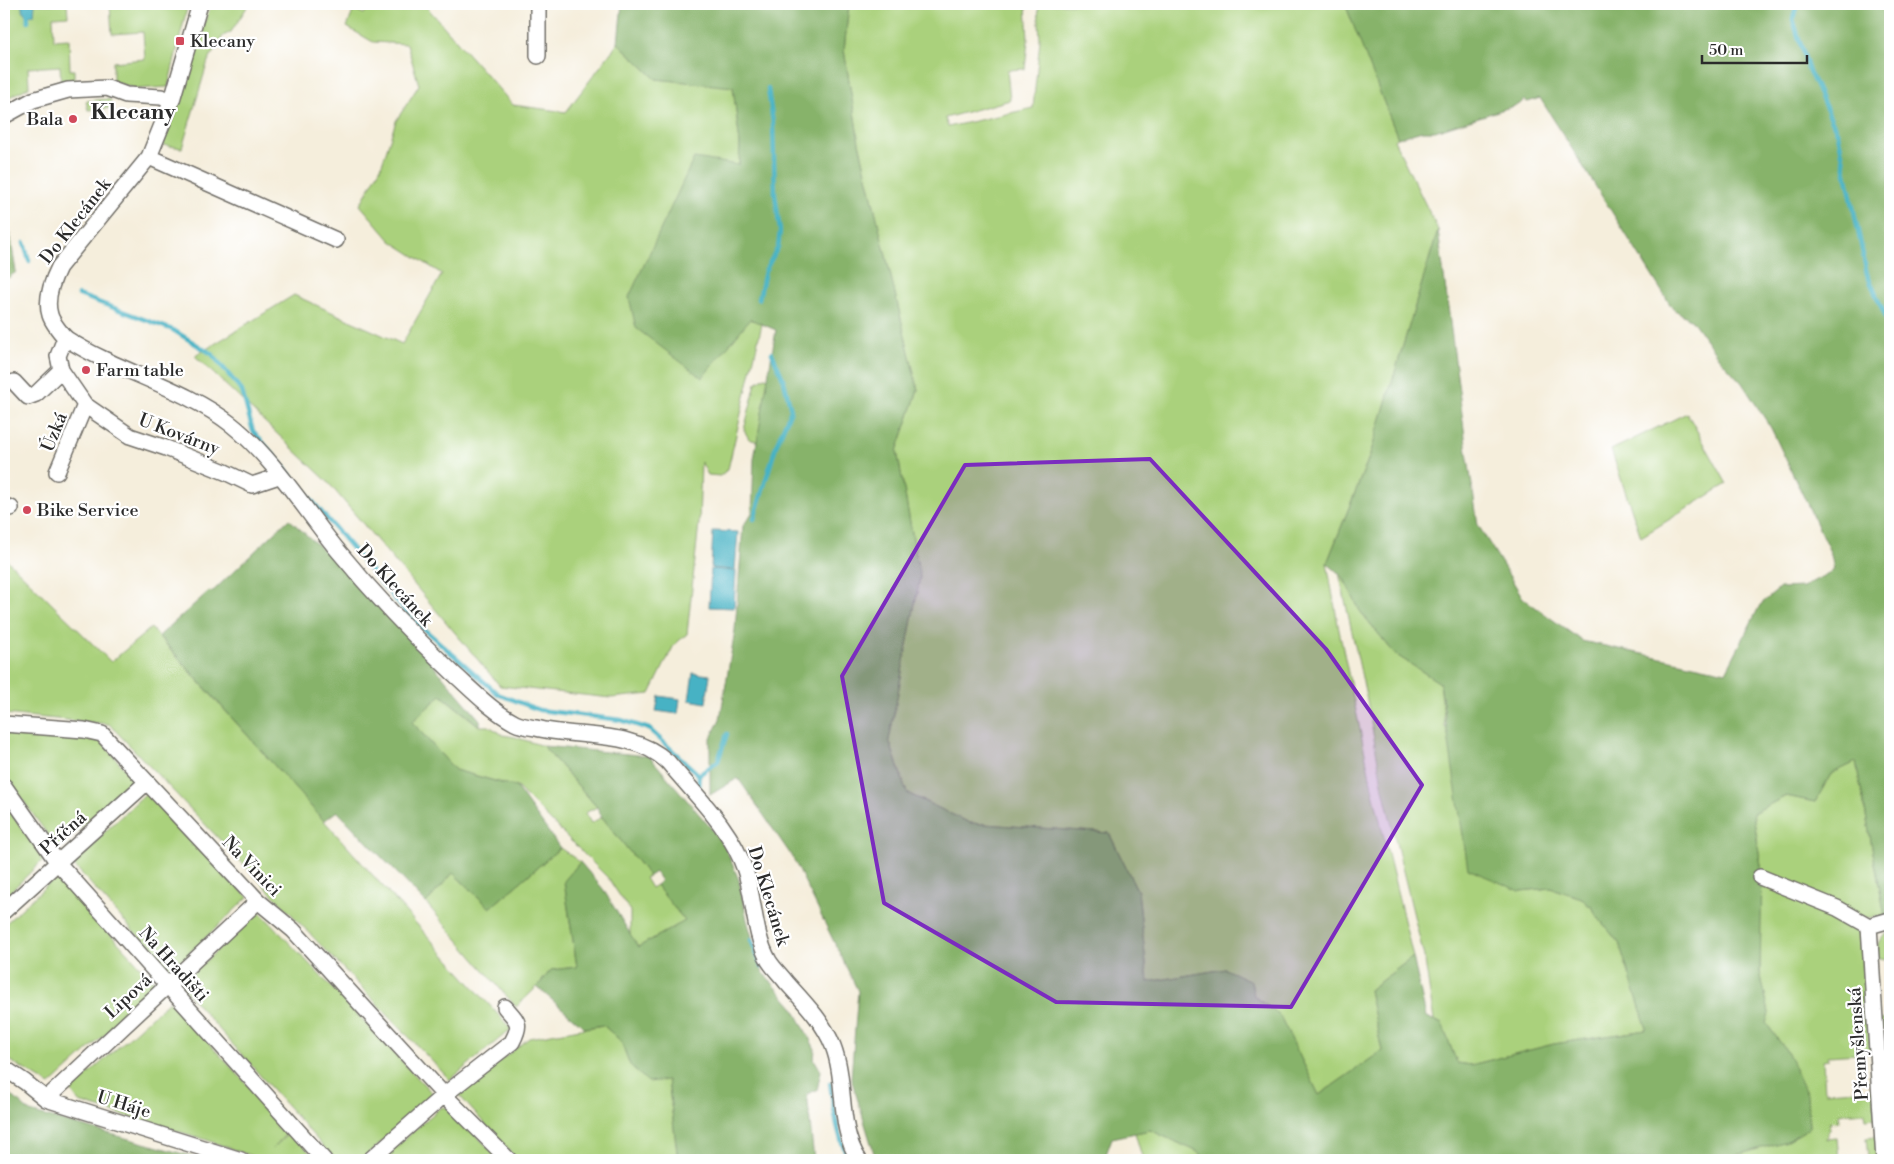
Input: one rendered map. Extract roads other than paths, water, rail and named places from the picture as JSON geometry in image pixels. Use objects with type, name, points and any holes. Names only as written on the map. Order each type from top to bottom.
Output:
[{"type":"street","name":"Do Klecánek","points":[[200,4],[172,100],[149,157],[59,267],[51,282],[49,291],[50,316],[65,338],[224,418],[249,439],[336,548],[389,609],[482,700],[516,723],[549,732],[608,738],[643,745],[659,754],[668,762],[722,826],[735,846],[746,871],[756,928],[770,963],[826,1029],[834,1048],[839,1068],[846,1128],[859,1160]]},
{"type":"street","points":[[538,4],[538,56]]},
{"type":"street","points":[[4,116],[32,100],[68,90],[107,88],[126,95],[161,97],[172,100]]},
{"type":"street","points":[[149,157],[336,240]]},
{"type":"street","points":[[14,382],[28,396],[36,394],[60,370],[58,356],[65,338]]},
{"type":"street","name":"U Kovárny","points":[[60,370],[85,405],[130,436],[166,448],[252,485],[279,476]]},
{"type":"street","name":"Úzká","points":[[57,472],[85,405]]},
{"type":"street","name":"Na Vinici","points":[[4,724],[84,730],[102,734],[258,901],[293,930],[444,1095],[509,1160]]},
{"type":"street","name":"Příčná","points":[[4,911],[147,782]]},
{"type":"street","name":"Na Hradišti","points":[[4,786],[58,863],[324,1160]]},
{"type":"street","points":[[1760,877],[1837,908],[1869,926],[1890,920]]},
{"type":"street","name":"Lipová","points":[[46,1099],[258,901]]},
{"type":"street","name":"Přemyšlenská","points":[[1869,926],[1884,1160]]},
{"type":"street","points":[[370,1160],[444,1095],[512,1042],[518,1030],[517,1021],[505,1007]]},
{"type":"street","name":"U Háje","points":[[4,1068],[46,1099],[240,1160]]},
{"type":"water","points":[[21,4],[35,4],[34,15],[27,16]]},
{"type":"water","points":[[713,531],[738,532],[735,570],[711,568]]},
{"type":"water","points":[[711,569],[736,571],[734,608],[709,607]]},
{"type":"water","points":[[693,673],[710,675],[706,703],[689,700]]},
{"type":"water","points":[[659,696],[680,699],[678,714],[656,711]]},
{"type":"waterway","points":[[27,4],[28,21]]},
{"type":"waterway","points":[[1797,4],[1793,19],[1808,69],[1838,134],[1867,274],[1890,327]]},
{"type":"waterway","points":[[759,299],[765,271],[778,247],[780,231],[775,194],[773,123],[768,89]]},
{"type":"waterway","points":[[24,243],[29,261]]},
{"type":"waterway","points":[[79,295],[173,330],[212,354],[242,391],[253,431],[410,617],[498,694],[539,710],[621,720],[649,729],[699,775]]},
{"type":"waterway","points":[[754,519],[777,443],[791,410],[784,381],[772,353]]},
{"type":"waterway","points":[[698,789],[699,775],[718,761],[727,734]]},
{"type":"waterway","points":[[751,940],[762,967]]},
{"type":"waterway","points":[[830,1083],[839,1132],[849,1160]]},
{"type":"place","name":"Klecany","points":[[180,41]]},
{"type":"place","name":"Bala","points":[[73,119]]},
{"type":"place","name":"Farm table","points":[[86,370]]},
{"type":"place","name":"Bike Service","points":[[27,510]]},
{"type":"district","name":"Klecany","points":[[133,111]]}]
